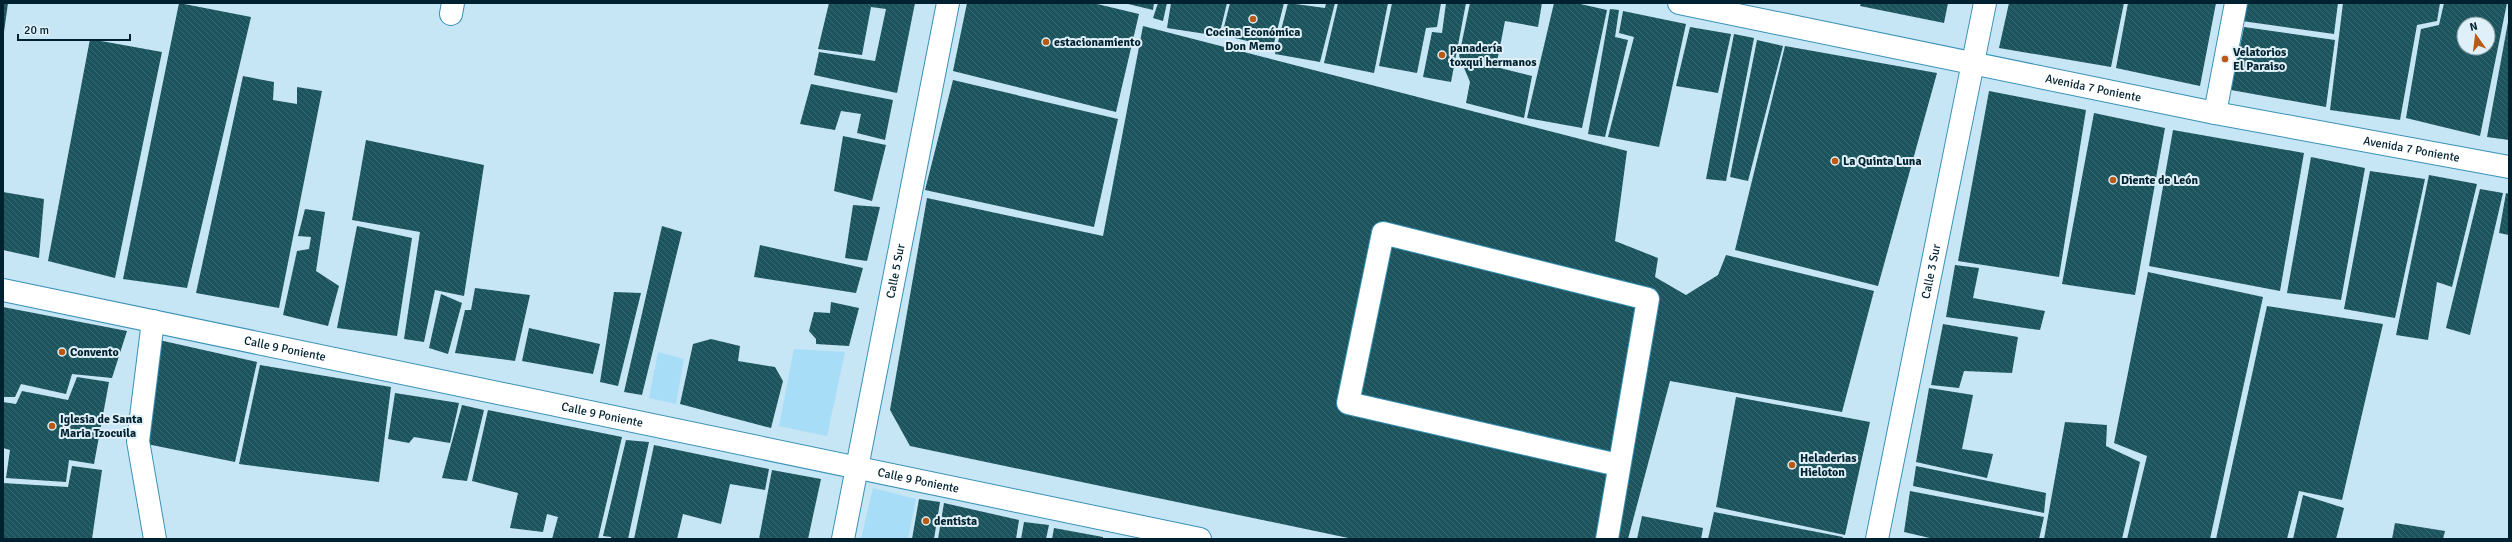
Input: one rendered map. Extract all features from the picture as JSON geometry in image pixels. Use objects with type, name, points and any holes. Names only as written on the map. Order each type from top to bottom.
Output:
[{"type":"street","name":"Calle 5 Sur","points":[[843,539],[859,466],[948,3]]},
{"type":"street","name":"Avenida 7 Poniente","points":[[1679,3],[2215,113],[2509,167]]},
{"type":"street","name":"Calle 3 Sur","points":[[1877,539],[1985,3]]},
{"type":"street","points":[[2215,113],[2236,3]]},
{"type":"street","points":[[1607,539],[1618,464],[1648,299],[1383,233],[1348,403],[1618,464]]},
{"type":"street","name":"Calle 9 Poniente","points":[[3,290],[859,466],[1200,539]]},
{"type":"street","points":[[153,321],[138,441],[155,539]]},
{"type":"shaded area","points":[[794,349],[845,352],[827,436],[779,426]]},
{"type":"shaded area","points":[[658,352],[684,359],[676,404],[649,398]]},
{"type":"shaded area","points":[[873,488],[916,499],[908,539],[861,539]]},
{"type":"building","points":[[3,3],[8,3],[4,32],[3,32]]},
{"type":"building","points":[[179,3],[251,17],[187,288],[123,279]]},
{"type":"building","points":[[829,3],[915,3],[897,93],[814,75],[819,52],[875,61],[886,9],[871,7],[862,55],[818,49]]},
{"type":"building","name":"estacionamiento","points":[[967,3],[1093,3],[1139,14],[1116,112],[953,71]]},
{"type":"building","points":[[1124,3],[1154,3],[1153,10]]},
{"type":"building","points":[[1158,3],[1167,3],[1163,21],[1153,18]]},
{"type":"building","points":[[1171,3],[1227,3],[1219,36],[1167,28]]},
{"type":"building","name":"Cocina Económica Don Memo","points":[[1230,3],[1284,3],[1273,47],[1222,35]]},
{"type":"building","points":[[1288,3],[1325,8],[1326,3],[1335,3],[1320,62],[1275,54]]},
{"type":"building","points":[[1338,3],[1388,3],[1374,73],[1324,63]]},
{"type":"building","points":[[1392,3],[1441,3],[1437,27],[1426,28],[1417,73],[1379,66]]},
{"type":"building","name":"panadería toxqui hermanos","points":[[1446,3],[1466,3],[1451,82],[1423,77],[1432,32],[1442,33]]},
{"type":"building","points":[[1470,3],[1542,3],[1538,27],[1505,21],[1496,67],[1532,76],[1524,118],[1466,103],[1470,82],[1459,56]]},
{"type":"building","points":[[1554,3],[1576,3],[1607,10],[1582,128],[1527,118]]},
{"type":"building","points":[[1861,3],[1948,3],[1944,23],[1860,6]]},
{"type":"building","points":[[2009,3],[2124,3],[2111,67],[1999,48]]},
{"type":"building","points":[[2128,3],[2216,3],[2200,86],[2116,68]]},
{"type":"building","name":"Velatorios El Paraiso","points":[[2226,3],[2338,3],[2334,34],[2242,21]]},
{"type":"building","points":[[2343,3],[2440,3],[2437,21],[2417,25],[2400,120],[2330,110]]},
{"type":"building","points":[[2444,3],[2507,3],[2480,136],[2406,118],[2421,29],[2439,25]]},
{"type":"building","points":[[1610,9],[1619,10],[1615,37],[1628,40],[1605,137],[1588,134]]},
{"type":"building","points":[[1623,11],[1686,24],[1659,147],[1608,137],[1634,37],[1619,33]]},
{"type":"building","points":[[2509,22],[2509,140],[2487,137]]},
{"type":"building","points":[[1143,26],[1627,151],[1615,241],[1658,258],[1655,277],[1686,295],[1718,275],[1726,255],[1874,291],[1842,412],[1670,381],[1628,539],[1353,539],[910,446],[890,410],[927,198],[1103,236]]},
{"type":"building","points":[[1690,27],[1731,34],[1718,93],[1676,86]]},
{"type":"building","points":[[2244,27],[2335,40],[2326,107],[2231,90]]},
{"type":"building","points":[[1734,34],[1754,38],[1726,181],[1706,179]]},
{"type":"building","points":[[90,39],[162,52],[115,278],[48,261]]},
{"type":"building","points":[[1757,40],[1783,46],[1748,181],[1730,177]]},
{"type":"building","name":"La Quinta Luna","points":[[1785,46],[1937,73],[1878,286],[1735,250]]},
{"type":"building","points":[[243,76],[274,82],[273,100],[297,104],[297,87],[322,91],[279,308],[196,293]]},
{"type":"building","points":[[953,80],[1118,119],[1094,227],[925,190]]},
{"type":"building","points":[[811,84],[893,100],[885,140],[857,133],[861,114],[841,111],[835,130],[800,124]]},
{"type":"building","points":[[1989,91],[2086,110],[2059,277],[1958,261]]},
{"type":"building","points":[[2094,113],[2165,128],[2135,295],[2062,284]]},
{"type":"building","points":[[2173,130],[2304,153],[2280,291],[2149,266]]},
{"type":"building","points":[[843,136],[886,145],[872,201],[834,191]]},
{"type":"building","points":[[366,140],[484,165],[464,296],[435,290],[424,342],[404,339],[420,232],[352,220]]},
{"type":"building","points":[[2311,157],[2365,168],[2341,300],[2287,293]]},
{"type":"building","points":[[2370,171],[2425,179],[2395,318],[2344,309]]},
{"type":"building","points":[[2429,175],[2477,184],[2452,287],[2437,282],[2428,340],[2396,335]]},
{"type":"building","points":[[2480,189],[2503,193],[2470,335],[2446,328]]},
{"type":"building","points":[[3,192],[44,199],[39,258],[3,250]]},
{"type":"building","points":[[2506,193],[2509,194],[2509,235],[2499,233]]},
{"type":"building","points":[[853,205],[880,207],[867,261],[845,258]]},
{"type":"building","points":[[305,209],[325,212],[316,271],[339,286],[328,326],[283,315],[297,251],[309,249],[311,237],[298,236]]},
{"type":"building","points":[[357,226],[412,238],[397,336],[337,328]]},
{"type":"building","points":[[662,226],[682,232],[642,395],[624,392]]},
{"type":"building","points":[[760,245],[863,268],[856,293],[754,277]]},
{"type":"building","points":[[1955,265],[1979,268],[1973,298],[2045,311],[2040,330],[1946,317]]},
{"type":"building","points":[[2148,272],[2263,297],[2210,539],[2127,539],[2147,456],[2114,443]]},
{"type":"building","points":[[475,288],[530,295],[515,361],[455,353],[465,310],[471,310]]},
{"type":"building","points":[[614,292],[641,293],[618,386],[600,382]]},
{"type":"building","points":[[441,294],[462,303],[448,354],[429,348]]},
{"type":"building","points":[[831,302],[859,308],[849,346],[816,344],[816,339],[809,331],[814,312],[830,313]]},
{"type":"building","points":[[2267,306],[2383,324],[2342,500],[2299,491],[2287,539],[2216,539]]},
{"type":"building","name":"Convento","points":[[3,307],[127,331],[112,378],[72,374],[66,394],[21,384],[15,397],[3,397]]},
{"type":"building","points":[[1943,324],[2018,337],[2012,373],[1964,371],[1959,388],[1931,385]]},
{"type":"building","points":[[529,328],[600,344],[593,374],[522,361]]},
{"type":"building","points":[[711,339],[740,346],[738,361],[775,367],[783,381],[771,428],[680,404],[693,344]]},
{"type":"building","points":[[159,340],[257,362],[235,462],[142,443]]},
{"type":"building","points":[[260,365],[391,387],[379,482],[239,464]]},
{"type":"building","name":"Iglesia de Santa Maria Tzocuila","points":[[77,377],[109,382],[94,464],[69,460],[66,482],[6,478],[10,450],[3,448],[3,402],[16,404],[22,391],[68,400]]},
{"type":"building","points":[[1929,388],[1973,395],[1962,449],[1993,454],[1987,478],[1916,462]]},
{"type":"building","points":[[395,393],[459,403],[450,443],[414,437],[409,443],[388,439]]},
{"type":"building","name":"Heladerias Hieloton","points":[[1736,397],[1870,422],[1845,535],[1716,507]]},
{"type":"building","points":[[462,405],[484,410],[467,481],[442,478]]},
{"type":"building","points":[[488,410],[622,437],[598,539],[552,539],[558,517],[547,514],[543,532],[510,528],[518,493],[472,481]]},
{"type":"building","points":[[2065,422],[2107,425],[2106,446],[2140,462],[2122,539],[2044,539]]},
{"type":"building","points":[[626,440],[649,442],[628,539],[611,539],[611,537],[603,536]]},
{"type":"building","points":[[654,445],[769,469],[765,490],[730,484],[721,524],[683,514],[677,539],[634,539]]},
{"type":"building","points":[[72,466],[102,470],[92,539],[3,539],[3,483],[68,487]]},
{"type":"building","points":[[1916,466],[2046,493],[2044,513],[1913,486]]},
{"type":"building","points":[[772,470],[821,479],[808,539],[759,539]]},
{"type":"building","points":[[1910,491],[2044,517],[2039,539],[1934,539],[1904,532]]},
{"type":"building","points":[[2303,495],[2344,508],[2336,539],[2293,539]]},
{"type":"building","name":"dentista","points":[[919,499],[940,502],[934,539],[912,539]]},
{"type":"building","points":[[944,503],[1019,520],[1016,539],[938,539]]},
{"type":"building","points":[[1714,512],[1843,537],[1842,539],[1708,539]]},
{"type":"building","points":[[1642,516],[1703,528],[1701,539],[1637,539]]},
{"type":"building","points":[[1024,522],[1049,525],[1046,539],[1021,539]]},
{"type":"building","points":[[2395,523],[2445,531],[2443,539],[2392,539]]},
{"type":"building","points":[[1054,528],[1103,537],[1103,539],[1052,539]]},
{"type":"place","name":"Cocina Económica Don Memo","points":[[1253,19]]},
{"type":"place","name":"estacionamiento","points":[[1046,42]]},
{"type":"place","name":"panadería toxqui hermanos","points":[[1442,55]]},
{"type":"place","name":"Velatorios El Paraiso","points":[[2225,59]]},
{"type":"place","name":"La Quinta Luna","points":[[1835,161]]},
{"type":"place","name":"Diente de León","points":[[2113,180]]},
{"type":"place","name":"Convento","points":[[62,352]]},
{"type":"place","name":"Iglesia de Santa Maria Tzocuila","points":[[52,426]]},
{"type":"place","name":"Heladerias Hieloton","points":[[1792,465]]},
{"type":"place","name":"dentista","points":[[926,521]]}]
